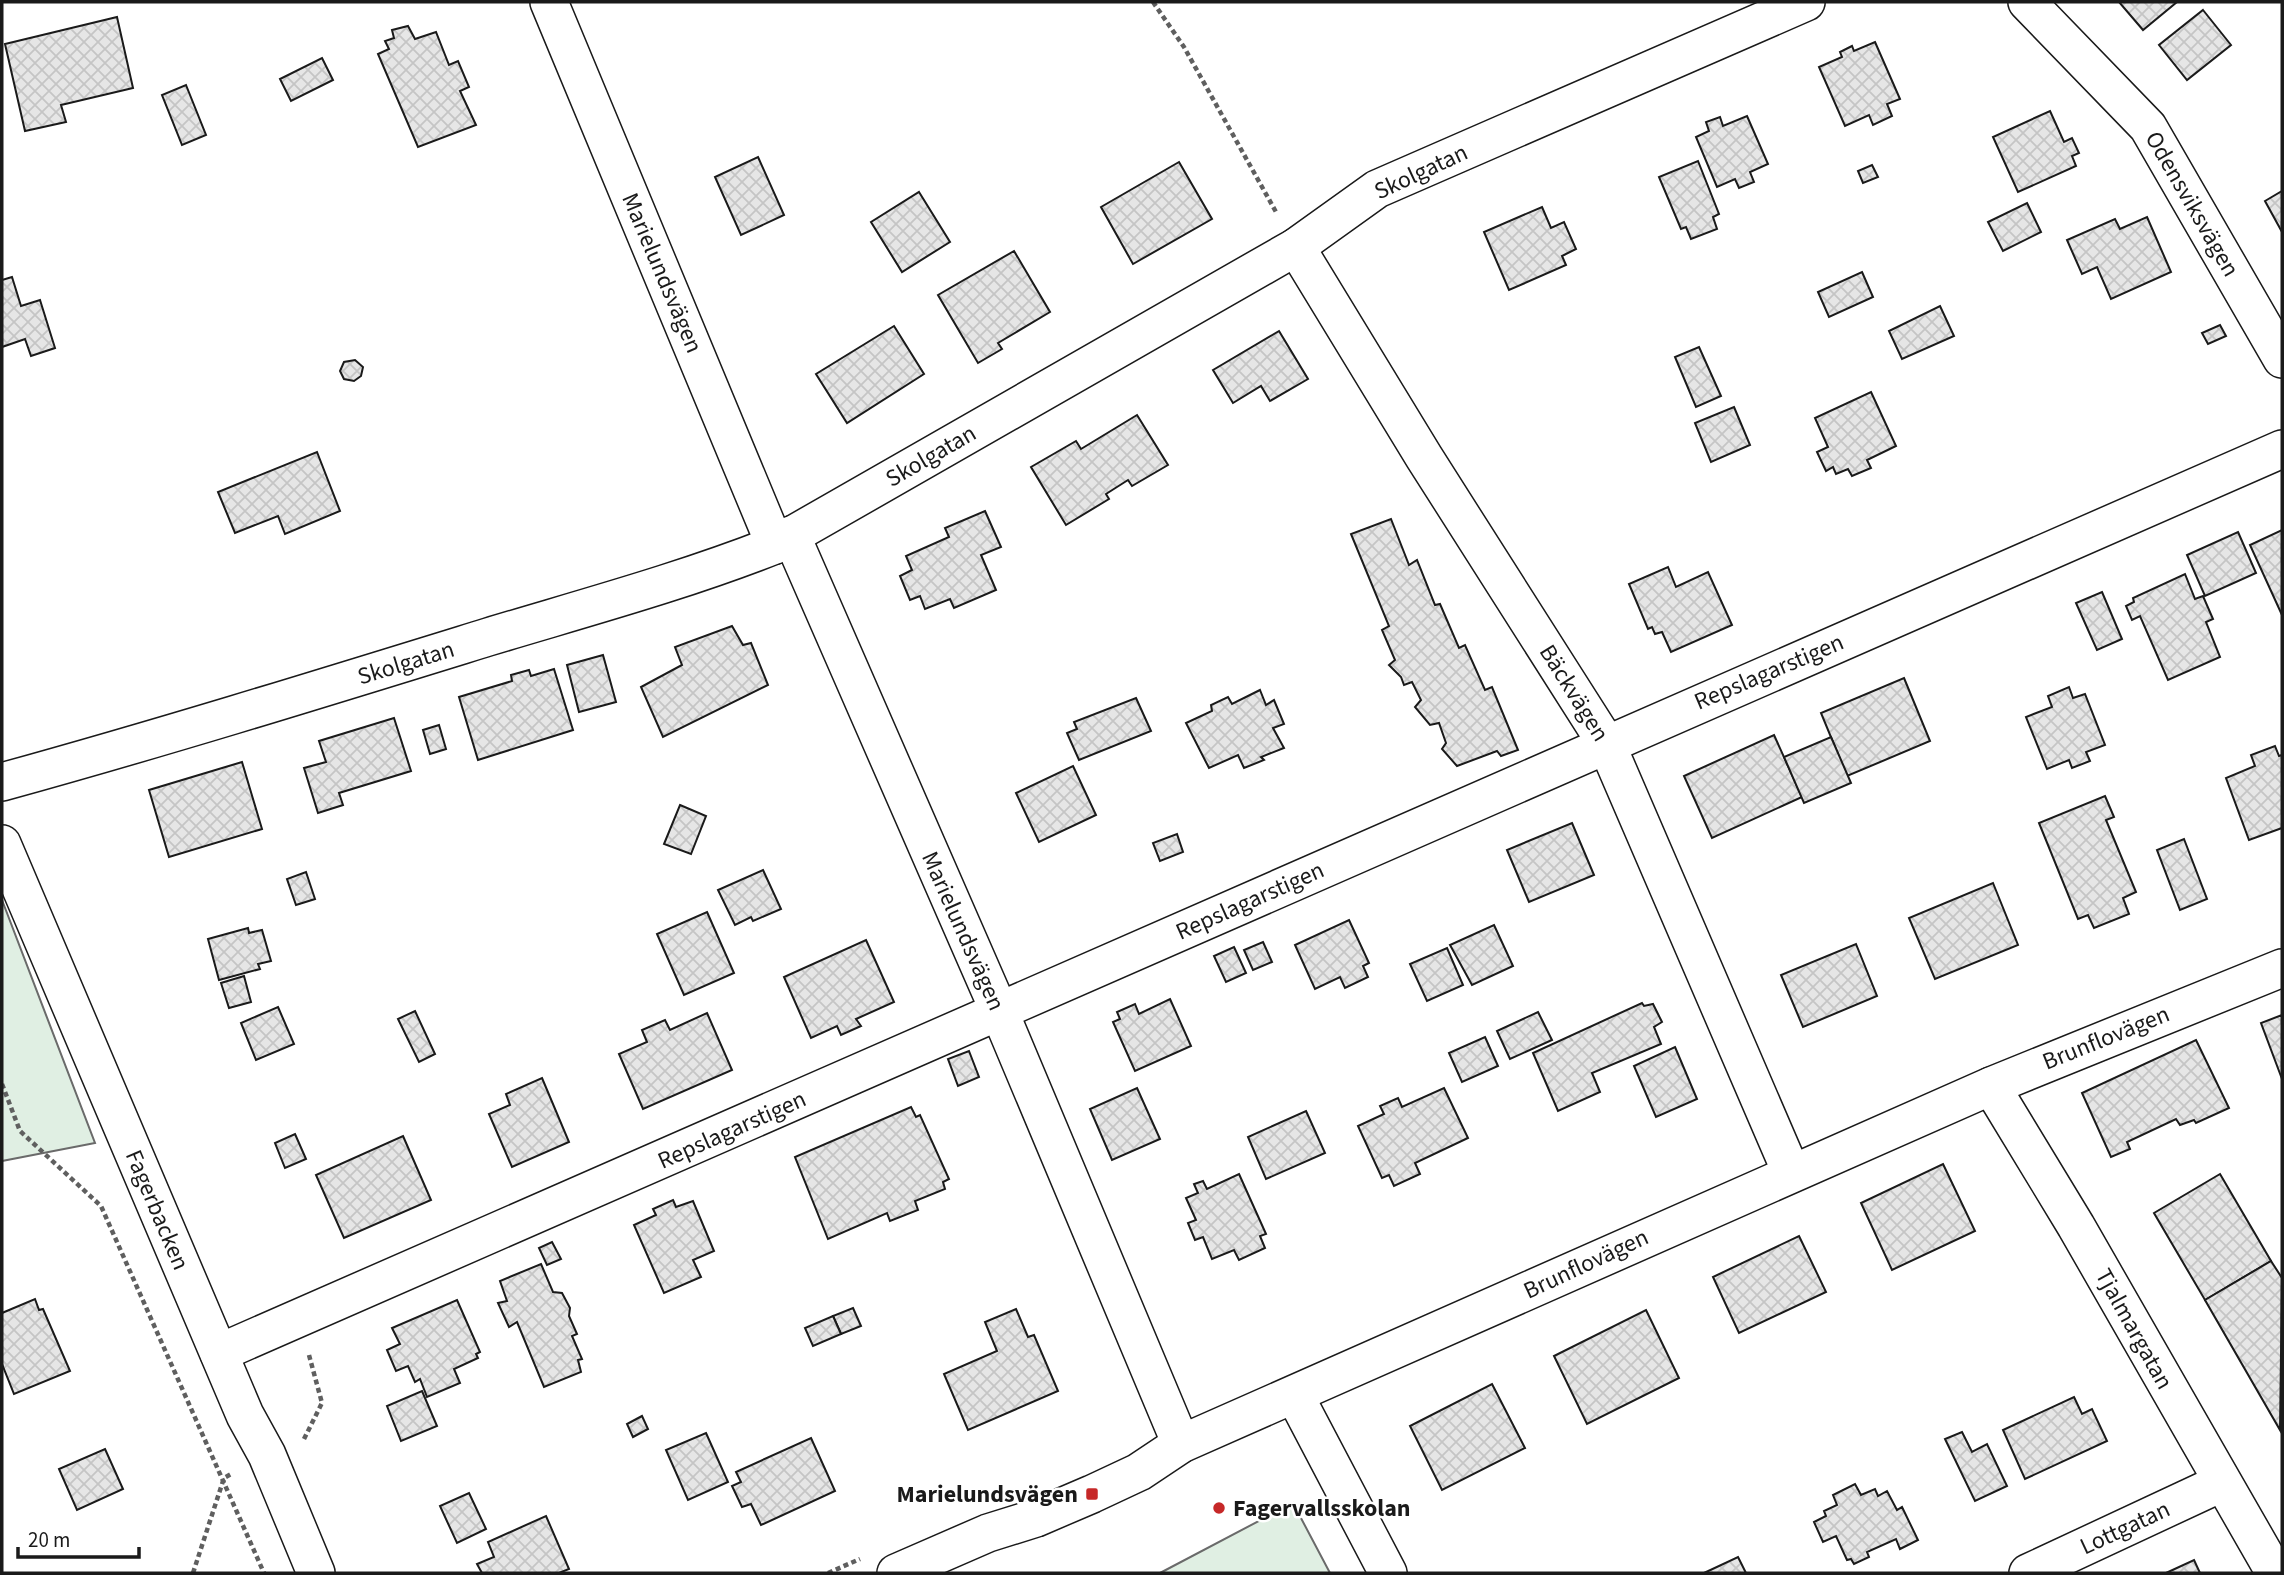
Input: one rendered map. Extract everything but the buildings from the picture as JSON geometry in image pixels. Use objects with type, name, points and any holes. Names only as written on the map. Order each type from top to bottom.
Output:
[{"type":"street","name":"Marielundsvägen","points":[[550,2],[783,540],[1000,1013],[1181,1444]]},
{"type":"street","name":"Skolgatan","points":[[2,782],[622,598],[717,568],[783,540],[1296,247],[1377,189],[1806,2]]},
{"type":"street","name":"Odensviksvägen","points":[[2027,2],[2148,127],[2282,359]]},
{"type":"street","name":"Bäckvägen","points":[[1296,247],[1424,457],[1606,743],[1791,1172]]},
{"type":"street","name":"Repslagarstigen","points":[[219,1353],[2282,449]]},
{"type":"street","name":"Fagerbacken","points":[[2,844],[245,1415],[267,1455],[316,1573]]},
{"type":"street","name":"Brunflovägen","points":[[897,1573],[988,1533],[1036,1518],[1139,1472],[1181,1444],[1295,1396],[1791,1172],[1991,1086],[2282,968]]},
{"type":"street","name":"Tjalmargatan","points":[[1991,1086],[2076,1226],[2274,1573]]},
{"type":"street","points":[[1295,1396],[1388,1573]]},
{"type":"street","name":"Lottgatan","points":[[2028,1573],[2221,1483]]},
{"type":"path","points":[[1153,2],[1184,47],[1296,247]]},
{"type":"path","points":[[2,1084],[20,1130],[101,1206],[264,1573]]},
{"type":"green space","points":[[2,900],[95,1143],[2,1161]]},
{"type":"green space","points":[[1293,1503],[1330,1573],[1160,1573]]},
{"type":"place","name":"Marielundsvägen","points":[[1092,1494]]},
{"type":"place","name":"Fagervallsskolan","points":[[1219,1508]]}]
